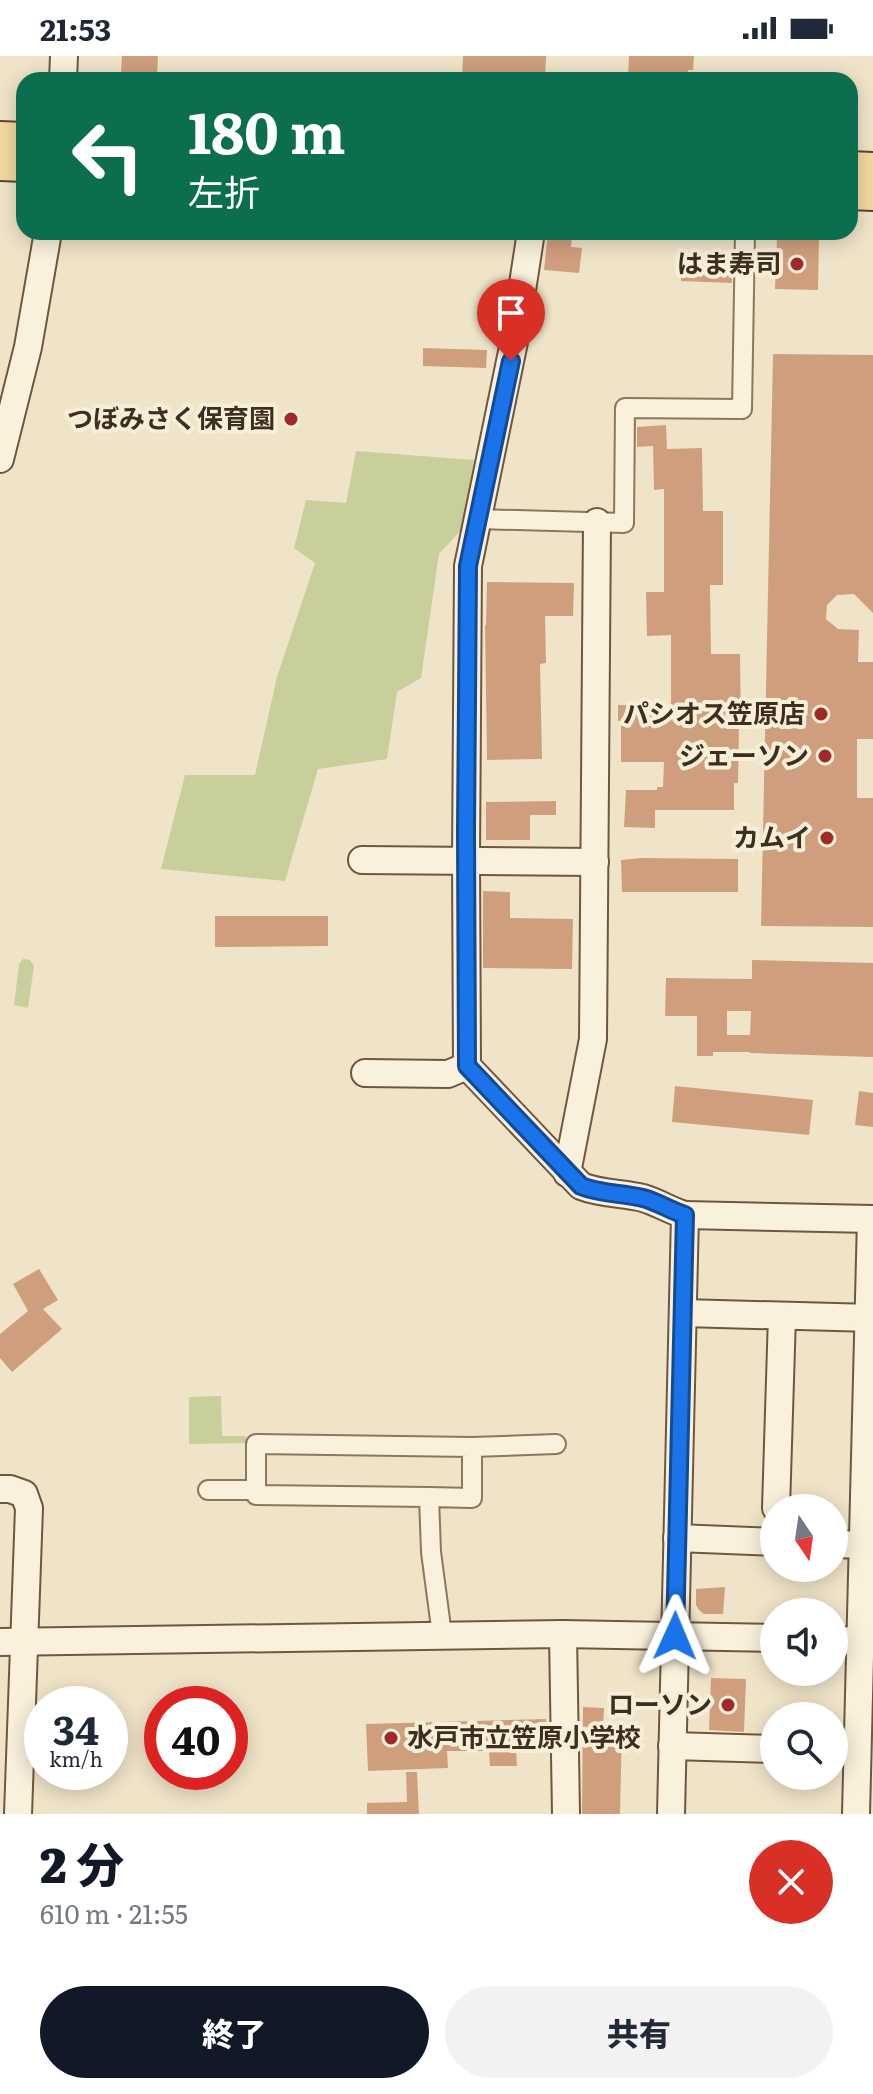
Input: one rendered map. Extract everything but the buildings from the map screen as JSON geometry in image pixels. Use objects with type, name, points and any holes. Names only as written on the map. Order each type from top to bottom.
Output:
[{"type":"street","points":[[0,459],[6,406],[31,332],[47,240]]},
{"type":"street","points":[[530,240],[514,342],[477,519],[468,578],[467,1066],[581,1186],[648,1199],[685,1215],[872,1219],[868,1506],[856,1641],[856,1814]]},
{"type":"street","points":[[477,519],[624,523],[625,408],[742,409],[745,240]]},
{"type":"street","points":[[567,1173],[593,1039],[597,522]]},
{"type":"street","points":[[362,860],[595,862]]},
{"type":"street","points":[[365,1073],[448,1074],[467,1066]]},
{"type":"street","points":[[671,1814],[685,1215]]},
{"type":"street","points":[[683,1313],[871,1318]]},
{"type":"street","points":[[776,1494],[782,1316]]},
{"type":"street","points":[[472,1447],[472,1498],[256,1495],[256,1444],[472,1447],[556,1444]]},
{"type":"street","points":[[0,1489],[17,1491],[24,1494],[27,1500],[12,1642],[18,1814]]},
{"type":"street","points":[[208,1490],[256,1490]]},
{"type":"street","points":[[429,1497],[431,1552],[442,1635]]},
{"type":"street","points":[[677,1538],[760,1541]]},
{"type":"street","points":[[848,1544],[863,1545]]},
{"type":"street","points":[[12,1642],[563,1634],[760,1638]]},
{"type":"street","points":[[563,1634],[566,1814]]},
{"type":"street","points":[[672,1746],[760,1749]]},
{"type":"green space","points":[[356,451],[474,460],[463,528],[439,554],[421,678],[397,692],[387,759],[318,769],[285,881],[161,869],[185,775],[255,775],[277,677],[315,563],[294,548],[306,500],[346,503]]},
{"type":"green space","points":[[23,959],[30,960],[34,966],[28,1008],[14,1005],[19,964]]},
{"type":"green space","points":[[221,1396],[222,1436],[246,1436],[247,1443],[189,1444],[189,1397]]},
{"type":"place","name":"はま寿司","points":[[797,264]]},
{"type":"place","name":"つぼみさく保育園","points":[[291,419]]},
{"type":"place","name":"パシオス笠原店","points":[[821,714]]},
{"type":"place","name":"ジェーソン","points":[[825,756]]},
{"type":"place","name":"カムイ","points":[[827,838]]},
{"type":"place","name":"ローソン","points":[[728,1705]]},
{"type":"place","name":"水戸市立笠原小学校","points":[[391,1738]]},
{"type":"route","points":[[511,361],[468,566],[467,1066],[581,1186],[648,1199],[685,1215],[675,1636]]}]
